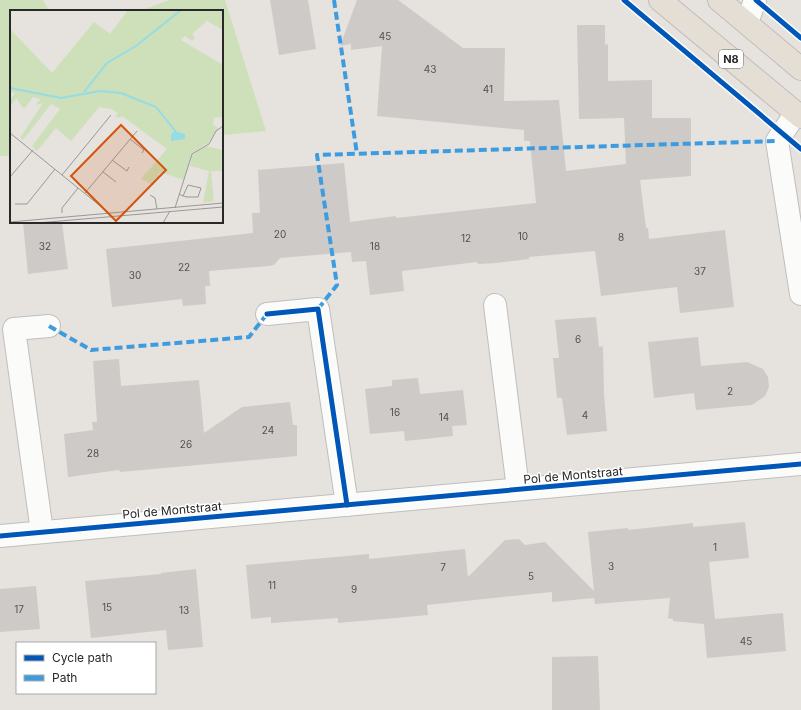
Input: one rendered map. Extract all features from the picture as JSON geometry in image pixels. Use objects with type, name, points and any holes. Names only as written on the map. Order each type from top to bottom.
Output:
[{"type":"main road","name":"N8","points":[[660,0],[798,115]]},
{"type":"main road","points":[[719,0],[801,69]]},
{"type":"street","points":[[747,23],[755,0]]},
{"type":"street","points":[[798,115],[777,141],[801,294]]},
{"type":"street","name":"Pol de Montstraat","points":[[495,305],[518,490]]},
{"type":"street","points":[[267,314],[318,309],[347,505]]},
{"type":"street","points":[[42,532],[14,329],[49,326]]},
{"type":"street","name":"Pol de Montstraat","points":[[0,536],[801,464]]},
{"type":"green space","points":[[0,0],[43,0],[48,10],[10,10],[10,156],[0,156]]},
{"type":"green space","points":[[170,0],[225,0],[266,131],[223,135],[223,10],[142,10]]},
{"type":"building","points":[[270,0],[308,0],[316,49],[279,55]]},
{"type":"building","points":[[357,0],[398,0],[463,48],[505,48],[504,101],[559,100],[566,171],[626,164],[624,118],[579,119],[577,25],[605,25],[605,45],[608,44],[608,81],[652,80],[652,118],[691,118],[691,176],[640,180],[646,228],[648,228],[649,239],[725,230],[734,307],[680,313],[677,287],[601,296],[595,251],[529,257],[529,259],[496,263],[478,264],[477,262],[402,271],[404,291],[370,295],[366,261],[352,262],[351,252],[280,258],[274,265],[269,266],[209,271],[210,286],[205,286],[206,304],[183,306],[182,299],[112,307],[106,249],[253,233],[252,213],[260,213],[258,170],[344,163],[350,222],[396,216],[396,218],[536,203],[530,141],[524,141],[524,130],[377,116],[382,46],[351,50],[351,44],[340,46]]},
{"type":"building","points":[[23,223],[62,223],[68,269],[28,274]]},
{"type":"building","points":[[596,317],[599,347],[603,346],[604,394],[607,431],[567,435],[562,398],[557,398],[553,358],[559,358],[555,320]]},
{"type":"building","points":[[698,337],[701,366],[747,362],[763,369],[768,377],[769,387],[765,396],[752,405],[696,410],[694,393],[654,398],[648,342]]},
{"type":"building","points":[[119,359],[121,386],[199,380],[204,433],[242,407],[290,402],[293,425],[297,425],[297,456],[120,472],[119,470],[68,477],[64,434],[93,430],[92,422],[97,422],[93,361]]},
{"type":"building","points":[[418,378],[420,394],[463,390],[467,425],[452,426],[453,436],[405,441],[404,431],[370,434],[365,389],[392,386],[392,380]]},
{"type":"building","points":[[745,522],[749,558],[709,562],[715,619],[783,613],[786,651],[707,658],[704,624],[673,621],[673,619],[668,618],[670,598],[595,604],[594,598],[552,602],[552,592],[427,605],[428,615],[338,623],[338,618],[271,623],[271,617],[251,619],[246,565],[369,554],[369,559],[465,549],[468,577],[505,540],[519,539],[525,545],[545,542],[594,591],[588,532],[628,528],[628,530],[693,523],[693,527]]},
{"type":"building","points":[[196,569],[203,647],[168,650],[166,630],[91,638],[85,581],[161,574]]},
{"type":"building","points":[[36,586],[40,629],[0,632],[0,589]]},
{"type":"building","points":[[598,656],[600,710],[552,710],[552,657]]},
{"type":"marked path","points":[[334,0],[357,154]]},
{"type":"marked path","points":[[318,309],[337,285],[317,155],[777,141]]},
{"type":"marked path","points":[[49,326],[91,350],[249,337],[267,314]]},
{"type":"cycle path","points":[[624,0],[801,149]]},
{"type":"cycle path","points":[[756,0],[801,38]]},
{"type":"cycle path","points":[[267,314],[318,309],[347,505]]},
{"type":"cycle path","points":[[0,536],[801,464]]}]
